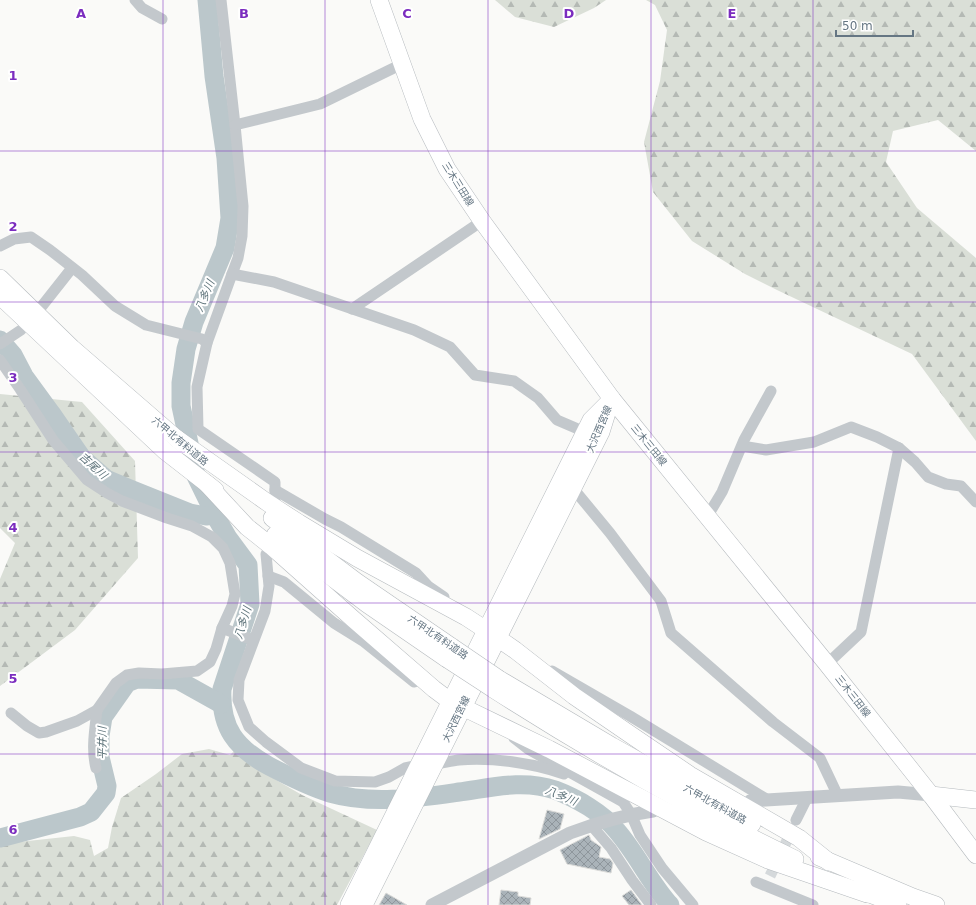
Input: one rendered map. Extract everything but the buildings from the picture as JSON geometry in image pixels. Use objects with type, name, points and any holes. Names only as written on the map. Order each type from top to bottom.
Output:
[{"type":"main road","name":"三木三田線","points":[[379,0],[422,118],[447,168],[482,221],[612,399],[827,664],[976,854]]},
{"type":"main road","name":"六甲北有料道路","points":[[0,278],[72,348],[176,438],[290,532],[450,653]]},
{"type":"main road","name":"六甲北有料道路","points":[[0,296],[165,451],[334,580],[450,653],[606,757],[669,794],[774,849],[867,894],[898,905]]},
{"type":"main road","name":"大沢西宮線","points":[[492,634],[591,420],[612,399]]},
{"type":"main road","name":"大沢西宮線","points":[[349,905],[428,767],[456,704],[600,432],[612,399]]},
{"type":"main road","points":[[176,438],[268,504],[298,523],[422,594],[466,617],[515,650],[568,692],[630,735],[690,775],[800,838],[828,862]]},
{"type":"main road","points":[[207,484],[247,527],[271,546],[434,689],[456,704],[549,748],[706,832],[768,860],[867,894]]},
{"type":"main road","name":"六甲北有料道路","points":[[496,684],[612,746],[690,791],[772,835],[828,862],[912,897],[936,905]]},
{"type":"main road","points":[[931,795],[976,800]]},
{"type":"main road","name":"大沢西宮線","points":[[364,905],[404,811]]},
{"type":"street","points":[[135,0],[142,8],[162,19]]},
{"type":"street","points":[[220,0],[243,206],[242,236],[238,258],[205,341],[197,387],[198,430],[275,482],[275,494],[341,526],[416,573],[428,586],[452,603],[466,617]]},
{"type":"street","points":[[235,125],[320,104],[402,64]]},
{"type":"street","points":[[352,309],[482,221]]},
{"type":"street","points":[[0,246],[14,239],[31,237],[72,268],[115,306],[146,325],[205,341]]},
{"type":"street","points":[[42,306],[72,268]]},
{"type":"street","points":[[232,274],[274,282],[414,330],[450,347],[475,375],[514,380],[538,398],[557,420],[585,432]]},
{"type":"street","points":[[0,344],[21,330]]},
{"type":"street","points":[[0,360],[53,440],[87,480],[122,501],[192,526],[212,537],[224,548],[230,563],[235,594],[232,606],[210,662],[196,671],[162,674],[139,673],[127,675],[116,683],[97,710],[77,721],[46,732],[39,733],[27,726],[11,713]]},
{"type":"street","points":[[707,517],[722,492],[742,446],[771,391]]},
{"type":"street","points":[[742,446],[766,450],[814,442],[851,428],[877,437],[899,448],[915,462],[928,477],[946,484],[961,486],[976,502]]},
{"type":"street","points":[[827,664],[861,632],[899,448]]},
{"type":"street","points":[[572,487],[610,532],[661,601],[671,633],[773,722],[820,758],[838,796]]},
{"type":"street","points":[[266,554],[269,586],[265,611],[252,639],[239,680],[238,700],[249,726],[266,742],[301,768],[335,781],[374,782],[389,778],[405,768],[428,767],[458,760],[486,760],[513,762],[558,772],[594,785]]},
{"type":"street","points":[[268,576],[284,582],[334,623],[363,641],[420,687],[456,704]]},
{"type":"street","points":[[223,629],[252,639]]},
{"type":"street","points":[[515,650],[630,716],[768,800]]},
{"type":"street","points":[[96,768],[94,760],[94,738],[97,710]]},
{"type":"street","points":[[496,724],[528,749],[623,802],[628,815],[640,835],[683,895],[693,905]]},
{"type":"street","points":[[750,801],[898,792],[931,795]]},
{"type":"street","points":[[796,820],[807,798]]},
{"type":"street","points":[[432,905],[570,833],[591,825],[628,815],[653,811]]},
{"type":"street","points":[[591,825],[611,848],[651,905]]},
{"type":"street","points":[[764,882],[813,905]]},
{"type":"green space","points":[[495,0],[606,0],[594,8],[554,27],[515,17]]},
{"type":"green space","points":[[646,0],[976,0],[976,151],[938,120],[893,131],[886,162],[917,208],[976,258],[976,441],[912,354],[745,274],[692,241],[653,192],[644,142],[660,81],[667,30],[655,5]]},
{"type":"green space","points":[[0,394],[82,402],[135,461],[138,558],[75,630],[0,686],[0,579],[15,543],[0,528]]},
{"type":"green space","points":[[241,744],[271,777],[302,795],[377,830],[337,905],[0,905],[0,844],[74,836],[90,840],[94,856],[108,848],[112,827],[121,798],[182,754],[209,749],[230,755]]},
{"type":"waterway","name":"八多川","points":[[207,0],[214,76],[226,158],[230,218],[225,248],[194,322],[186,349],[181,383],[181,406],[196,476],[228,538],[248,565],[250,604],[222,689],[222,703],[227,726],[239,744],[257,759],[276,770],[322,791],[346,797],[378,800],[411,798],[507,785],[531,785],[555,790],[572,797],[589,807],[611,824],[631,849],[656,887],[670,905]]},
{"type":"waterway","name":"吉尾川","points":[[0,340],[13,355],[24,376],[82,458],[106,479],[190,513],[206,516],[215,515]]},
{"type":"waterway","name":"平井川","points":[[0,838],[80,817],[91,812],[106,793],[107,786],[100,757],[100,736],[103,717],[127,683],[137,679],[178,680],[221,704]]},
{"type":"tunnel","points":[[770,876],[793,828]]}]
